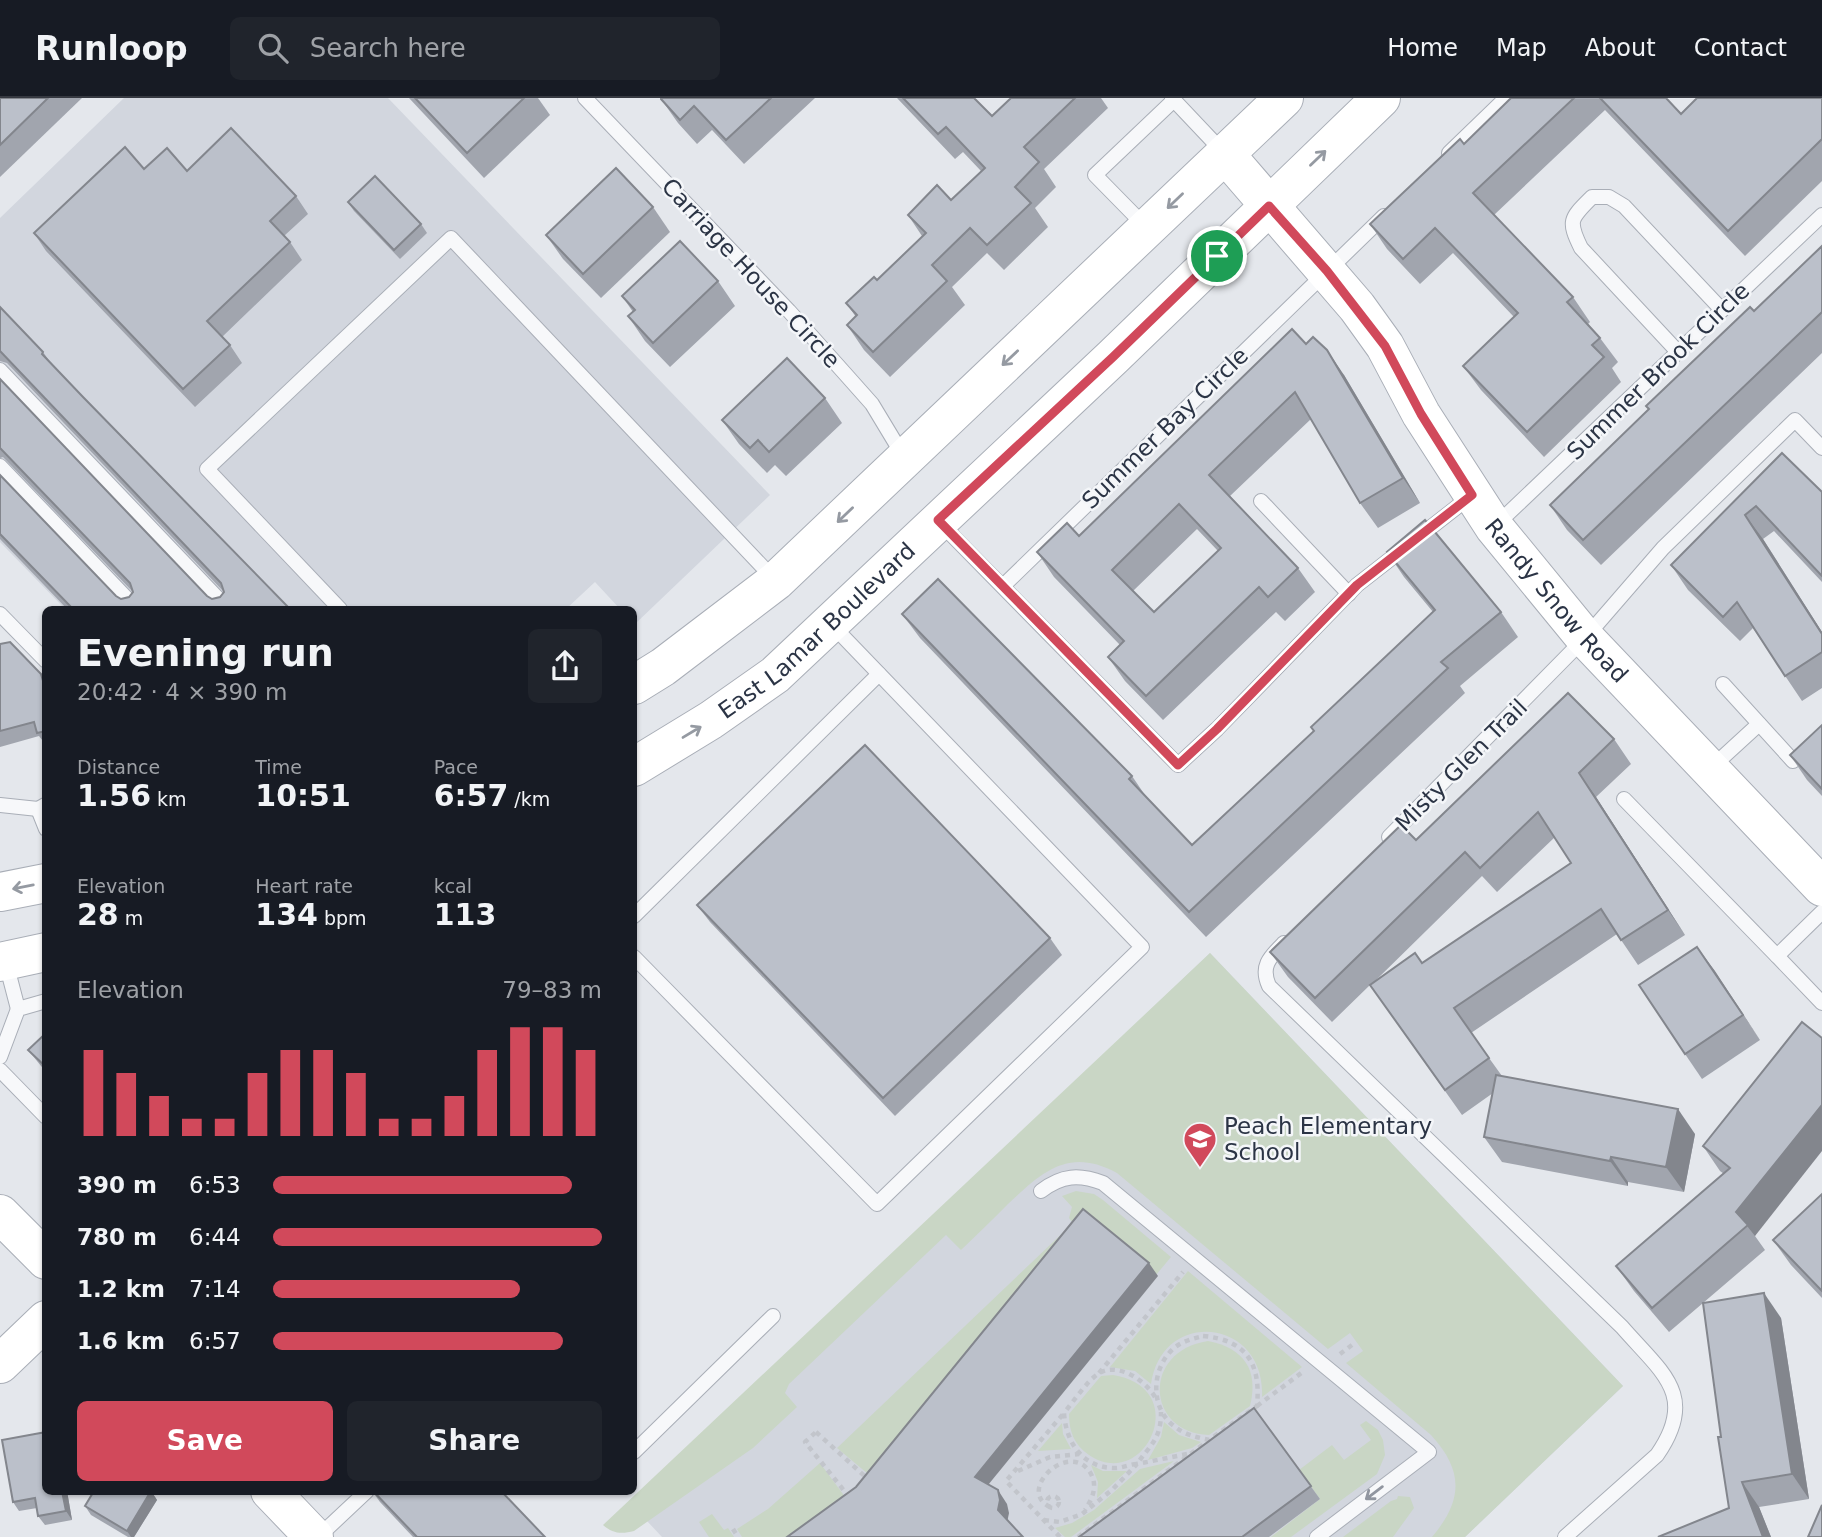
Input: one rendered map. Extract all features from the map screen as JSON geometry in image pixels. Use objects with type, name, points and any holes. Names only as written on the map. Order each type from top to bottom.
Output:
[{"type":"main road","points":[[637,683],[663,667],[776,581],[1284,98]]},
{"type":"main road","name":"East Lamar Boulevard","points":[[637,765],[711,720],[775,675],[1113,357],[1381,98]]},
{"type":"main road","name":"Randy Snow Road","points":[[1225,154],[1327,271],[1385,346],[1421,414],[1494,527],[1585,638],[1822,887]]},
{"type":"main road","points":[[0,892],[42,884]]},
{"type":"main road","points":[[3,962],[42,954]]},
{"type":"main road","points":[[0,1214],[42,1256]]},
{"type":"main road","points":[[0,1364],[42,1325]]},
{"type":"main road","points":[[278,1495],[316,1537]]},
{"type":"lane","name":"Carriage House Circle","points":[[585,98],[789,311],[848,377],[872,404],[905,458]]},
{"type":"lane","points":[[1437,165],[1506,98]]},
{"type":"lane","points":[[1147,228],[1095,176],[1173,99],[1225,154]]},
{"type":"lane","points":[[1678,352],[1581,248],[1571,228],[1574,215],[1592,197],[1609,197],[1624,206],[1722,310]]},
{"type":"lane","name":"Summer Bay Circle","points":[[1003,586],[1397,204]]},
{"type":"lane","name":"Summer Brook Circle","points":[[1494,527],[1822,215]]},
{"type":"lane","points":[[337,606],[207,469],[451,238],[776,581]]},
{"type":"lane","points":[[0,370],[225,606]]},
{"type":"lane","name":"Misty Glen Trail","points":[[1378,848],[1552,673],[1663,548],[1795,420],[1822,448]]},
{"type":"lane","points":[[0,466],[134,606]]},
{"type":"lane","points":[[938,520],[1178,765],[1217,729],[1349,594],[1401,549],[1472,495]]},
{"type":"lane","points":[[1261,501],[1349,594]]},
{"type":"lane","points":[[0,614],[42,657]]},
{"type":"lane","points":[[637,960],[877,1204],[1142,947],[831,624]]},
{"type":"lane","points":[[637,913],[880,674]]},
{"type":"lane","points":[[1723,684],[1793,761]]},
{"type":"lane","points":[[1710,769],[1759,724]]},
{"type":"lane","points":[[1624,799],[1822,1003]]},
{"type":"lane","points":[[0,804],[42,807]]},
{"type":"lane","points":[[1777,956],[1822,912]]},
{"type":"lane","points":[[1291,935],[1270,956],[1264,968],[1269,986],[1622,1327],[1668,1381],[1674,1393],[1677,1408],[1674,1425],[1657,1455],[1565,1537]]},
{"type":"lane","points":[[0,1058],[18,1009],[3,962]]},
{"type":"lane","points":[[18,1009],[42,1002]]},
{"type":"lane","points":[[0,1070],[42,1113]]},
{"type":"lane","points":[[1041,1191],[1064,1178],[1077,1176],[1103,1183],[1429,1452],[1317,1537]]},
{"type":"lane","points":[[637,1449],[773,1316]]},
{"type":"lane","points":[[316,1537],[363,1495]]},
{"type":"path","points":[[1060,1537],[1006,1481],[1195,1258]]},
{"type":"path","points":[[1209,1440],[1185,1434],[1171,1425],[1158,1403],[1156,1378],[1162,1363],[1180,1345],[1187,1340],[1203,1336],[1220,1338],[1235,1344],[1248,1356],[1256,1371],[1256,1406]]},
{"type":"path","points":[[1078,1537],[1319,1360]]},
{"type":"path","points":[[1098,1373],[1120,1371],[1140,1379],[1158,1403]]},
{"type":"path","points":[[1044,1520],[1060,1522],[1082,1514],[1113,1489],[1155,1443],[1161,1427],[1161,1411]]},
{"type":"path","points":[[1064,1413],[1067,1432],[1080,1454],[1100,1466],[1116,1468],[1192,1453]]},
{"type":"path","points":[[816,1432],[870,1481],[861,1489],[850,1499],[805,1442],[816,1432]]},
{"type":"path","points":[[1014,1473],[1050,1457],[1080,1454]]},
{"type":"path","points":[[1050,1507],[1043,1504],[1038,1494],[1042,1480],[1053,1468],[1062,1463],[1073,1462],[1089,1471],[1093,1480],[1092,1500],[1082,1514]]},
{"type":"path","points":[[861,1489],[870,1499]]},
{"type":"path","points":[[733,1529],[738,1537]]},
{"type":"shaded area","points":[[124,98],[388,98],[770,495],[637,622],[637,606],[617,606],[595,582],[569,606],[62,606],[0,542],[0,218]]},
{"type":"shaded area","name":"Peach Elementary School","points":[[1210,953],[1623,1386],[1465,1537],[662,1537],[632,1505]]},
{"type":"green space","points":[[1210,953],[1623,1386],[1465,1537],[1432,1537],[1450,1511],[1456,1486],[1454,1473],[1442,1448],[1431,1435],[1346,1363],[1363,1351],[1350,1333],[1328,1349],[1117,1173],[1085,1162],[1071,1163],[1058,1166],[1033,1182],[961,1250],[946,1235],[789,1384],[785,1393],[797,1407],[753,1448],[634,1531],[618,1532],[603,1525]]},
{"type":"green space","points":[[1076,1191],[1094,1194],[1103,1200],[1171,1257],[1156,1275],[880,1484],[837,1448],[1073,1223],[1069,1218],[1072,1207],[1062,1196]]},
{"type":"green space","points":[[1188,1271],[1302,1367],[1262,1397],[1259,1371],[1248,1351],[1232,1338],[1212,1332],[1192,1333],[1174,1342],[1159,1359],[1151,1384],[1135,1371],[1110,1367]]},
{"type":"green space","points":[[1208,1341],[1221,1344],[1239,1355],[1250,1371],[1252,1382],[1250,1406],[1209,1435],[1188,1431],[1173,1421],[1163,1407],[1160,1391],[1162,1375],[1171,1360],[1186,1348]]},
{"type":"green space","points":[[1113,1375],[1138,1384],[1151,1398],[1156,1416],[1152,1434],[1143,1450],[1128,1460],[1109,1463],[1089,1455],[1080,1447],[1071,1432],[1069,1414],[1101,1376]]},
{"type":"green space","points":[[1366,1421],[1378,1430],[1383,1440],[1385,1455],[1377,1474],[1291,1537],[1271,1537],[1320,1499],[1299,1470],[1332,1445],[1344,1460],[1371,1440],[1360,1425]]},
{"type":"green space","points":[[1164,1422],[1179,1435],[1201,1442],[1192,1448],[1148,1460],[1161,1437]]},
{"type":"green space","points":[[1062,1423],[1063,1434],[1071,1449],[1038,1451]]},
{"type":"green space","points":[[1174,1461],[1071,1537],[1065,1537],[1055,1528],[1072,1523],[1094,1510],[1140,1469]]},
{"type":"green space","points":[[820,1463],[854,1509],[815,1537],[742,1537],[737,1529],[768,1509]]},
{"type":"green space","points":[[1091,1465],[1103,1471],[1127,1471],[1097,1498],[1098,1482]]},
{"type":"green space","points":[[1398,1496],[1410,1497],[1414,1508],[1393,1537],[1343,1537],[1397,1499]]},
{"type":"green space","points":[[712,1514],[724,1530],[728,1528],[734,1537],[709,1537],[699,1522]]},
{"type":"building","points":[[0,98],[48,98],[0,145]]},
{"type":"building","points":[[415,98],[524,98],[467,153]]},
{"type":"building","points":[[661,98],[771,98],[726,140],[694,106],[680,120]]},
{"type":"building","points":[[903,98],[974,98],[992,116],[1011,98],[1075,98],[1024,147],[1039,162],[1015,187],[1031,203],[987,245],[970,228],[932,265],[947,281],[873,352],[847,325],[857,315],[846,303],[874,277],[877,280],[926,233],[908,215],[937,185],[951,200],[985,168],[946,127],[938,134]]},
{"type":"building","points":[[1511,98],[1574,98],[1473,193],[1573,297],[1567,302],[1600,338],[1592,345],[1604,357],[1527,432],[1463,366],[1518,313],[1435,228],[1403,259],[1370,224],[1460,139],[1464,144]]},
{"type":"building","points":[[1600,98],[1666,98],[1681,114],[1697,98],[1822,98],[1822,139],[1728,231]]},
{"type":"building","points":[[231,128],[296,196],[270,221],[290,242],[207,321],[230,345],[183,389],[34,233],[125,147],[144,169],[167,148],[187,171]]},
{"type":"building","points":[[616,168],[653,207],[583,274],[546,235]]},
{"type":"building","points":[[375,176],[421,224],[394,250],[348,202]]},
{"type":"building","points":[[680,241],[718,281],[653,343],[628,316],[635,310],[622,296]]},
{"type":"building","points":[[1822,246],[1822,312],[1583,540],[1550,505],[1649,409],[1646,406],[1750,307],[1754,311]]},
{"type":"building","points":[[0,307],[83,397],[287,606],[70,606],[0,534],[0,475],[116,596],[121,599],[129,597],[133,592],[130,583],[0,448],[0,379],[207,596],[212,599],[220,597],[224,592],[221,583],[0,351]]},
{"type":"building","points":[[1292,329],[1306,344],[1313,337],[1327,350],[1403,478],[1360,503],[1295,392],[1209,475],[1298,568],[1268,597],[1259,587],[1146,696],[1108,657],[1124,641],[1037,552],[1067,523],[1079,536]],"holes":[[[1179,504],[1221,548],[1154,612],[1112,570]]]},
{"type":"building","points":[[787,358],[825,398],[769,452],[758,440],[750,448],[722,420]]},
{"type":"building","points":[[1782,453],[1822,492],[1822,576],[1756,506],[1745,515],[1822,634],[1822,652],[1785,676],[1737,602],[1723,617],[1671,565]]},
{"type":"building","points":[[1425,520],[1501,612],[1441,662],[1448,668],[1189,912],[902,614],[938,579],[1132,776],[1129,779],[1192,845],[1314,731],[1311,727],[1435,610],[1387,552]]},
{"type":"building","points":[[10,642],[41,674],[42,732],[37,733],[34,722],[0,731],[0,644]]},
{"type":"building","points":[[1568,693],[1614,739],[1579,773],[1668,910],[1621,940],[1601,909],[1454,1008],[1489,1058],[1445,1090],[1370,985],[1415,953],[1422,963],[1571,863],[1538,812],[1480,868],[1465,852],[1315,998],[1270,952],[1401,825],[1416,840]]},
{"type":"building","points":[[1822,725],[1822,789],[1790,755]]},
{"type":"building","points":[[865,745],[1050,938],[883,1098],[697,905]]},
{"type":"building","points":[[1697,947],[1743,1015],[1685,1054],[1639,985]]},
{"type":"building","points":[[1802,1022],[1822,1038],[1822,1105],[1736,1212],[1748,1225],[1652,1308],[1616,1266],[1730,1168],[1703,1146]]},
{"type":"building","points":[[42,1037],[42,1063],[28,1050]]},
{"type":"building","points":[[1496,1075],[1678,1109],[1666,1167],[1611,1157],[1610,1161],[1484,1137]]},
{"type":"building","points":[[1822,1194],[1822,1291],[1773,1240]]},
{"type":"building","points":[[1083,1209],[1149,1263],[975,1477],[998,1490],[998,1510],[1023,1537],[787,1537],[856,1487]]},
{"type":"building","points":[[1764,1293],[1792,1474],[1742,1482],[1763,1537],[1658,1537],[1729,1508],[1703,1303]]},
{"type":"building","points":[[1254,1408],[1311,1486],[1242,1537],[1079,1537]]},
{"type":"building","points":[[42,1433],[42,1495],[63,1495],[66,1511],[38,1516],[35,1498],[13,1502],[2,1440]]},
{"type":"building","points":[[92,1495],[149,1495],[127,1531],[85,1506]]},
{"type":"building","points":[[377,1495],[505,1495],[545,1537],[417,1537]]},
{"type":"building","points":[[1822,1505],[1822,1537],[1808,1537]]},
{"type":"place","name":"Peach Elementary School","points":[[1200,1169]]},
{"type":"route","points":[[1269,206],[1357,307],[1385,346],[1421,414],[1472,495],[1357,585],[1217,729],[1178,765],[938,520],[1217,256],[1269,206]]}]
